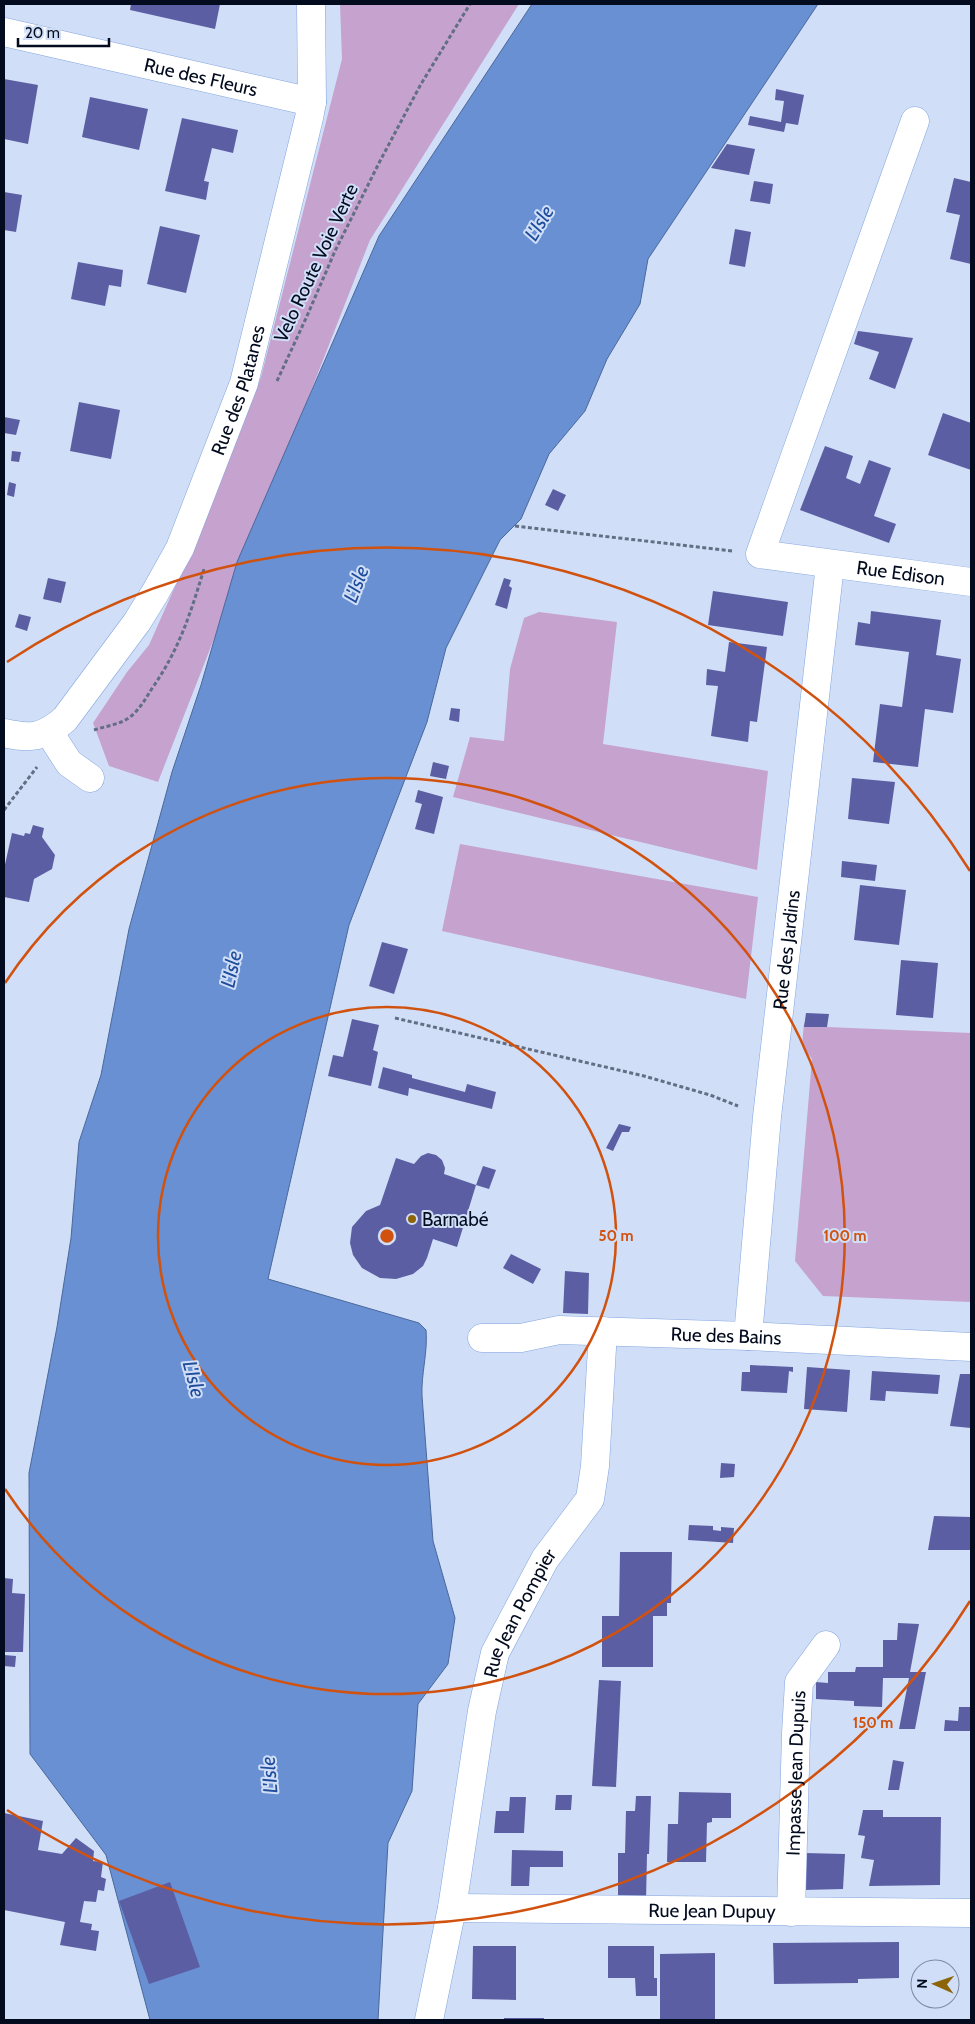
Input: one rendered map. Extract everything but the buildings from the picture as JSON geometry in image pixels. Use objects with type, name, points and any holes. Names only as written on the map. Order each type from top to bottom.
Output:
[{"type":"street","name":"Rue des Platanes","points":[[54,740],[57,726],[73,710],[137,622],[180,548],[244,383],[312,102],[311,4]]},
{"type":"street","name":"Rue des Fleurs","points":[[4,32],[312,102]]},
{"type":"street","points":[[760,554],[915,121]]},
{"type":"street","name":"Rue Edison","points":[[760,554],[971,582]]},
{"type":"street","name":"Rue des Jardins","points":[[748,1336],[767,1117],[830,564]]},
{"type":"street","points":[[4,733],[28,737],[38,736],[54,740],[69,763],[90,778]]},
{"type":"street","name":"Rue des Bains","points":[[482,1338],[521,1338],[560,1330],[748,1336],[971,1347]]},
{"type":"street","name":"Rue Jean Pompier","points":[[429,2020],[452,1908],[482,1711],[495,1653],[545,1559],[590,1499],[595,1466],[603,1331]]},
{"type":"street","name":"Impasse Jean Dupuis","points":[[791,1912],[799,1682],[826,1645]]},
{"type":"street","name":"Rue Jean Dupuy","points":[[452,1908],[971,1913]]},
{"type":"path","name":"Velo Route Voie Verte","points":[[274,387],[307,316],[334,250],[422,84],[470,4]]},
{"type":"path","points":[[515,526],[760,554]]},
{"type":"path","points":[[4,810],[54,740],[121,722],[138,710],[174,654],[186,627],[207,560]]},
{"type":"path","points":[[396,1018],[644,1076],[710,1095],[767,1117]]},
{"type":"shaded area","points":[[340,4],[519,4],[370,240],[158,782],[109,766],[93,723],[127,672],[149,645],[210,508],[261,377],[342,59]]},
{"type":"shaded area","points":[[539,612],[617,622],[603,744],[768,771],[757,870],[453,797],[470,737],[504,741],[510,669],[524,618]]},
{"type":"shaded area","points":[[460,844],[758,897],[746,999],[442,931]]},
{"type":"shaded area","points":[[804,1023],[827,1027],[971,1033],[971,1302],[823,1296],[795,1261],[812,1059],[802,1045]]},
{"type":"water","name":"L'Isle","points":[[532,4],[818,4],[648,259],[640,304],[607,359],[585,411],[549,454],[521,519],[500,540],[446,648],[427,722],[349,925],[268,1279],[419,1323],[426,1330],[422,1396],[433,1541],[455,1618],[448,1664],[418,1704],[412,1791],[388,1843],[378,2020],[150,2020],[106,1855],[30,1754],[29,1473],[57,1327],[71,1238],[79,1142],[101,1075],[129,929],[172,772],[201,685],[237,562],[379,236]]},
{"type":"place","name":"Barnabé","points":[[412,1219]]}]
